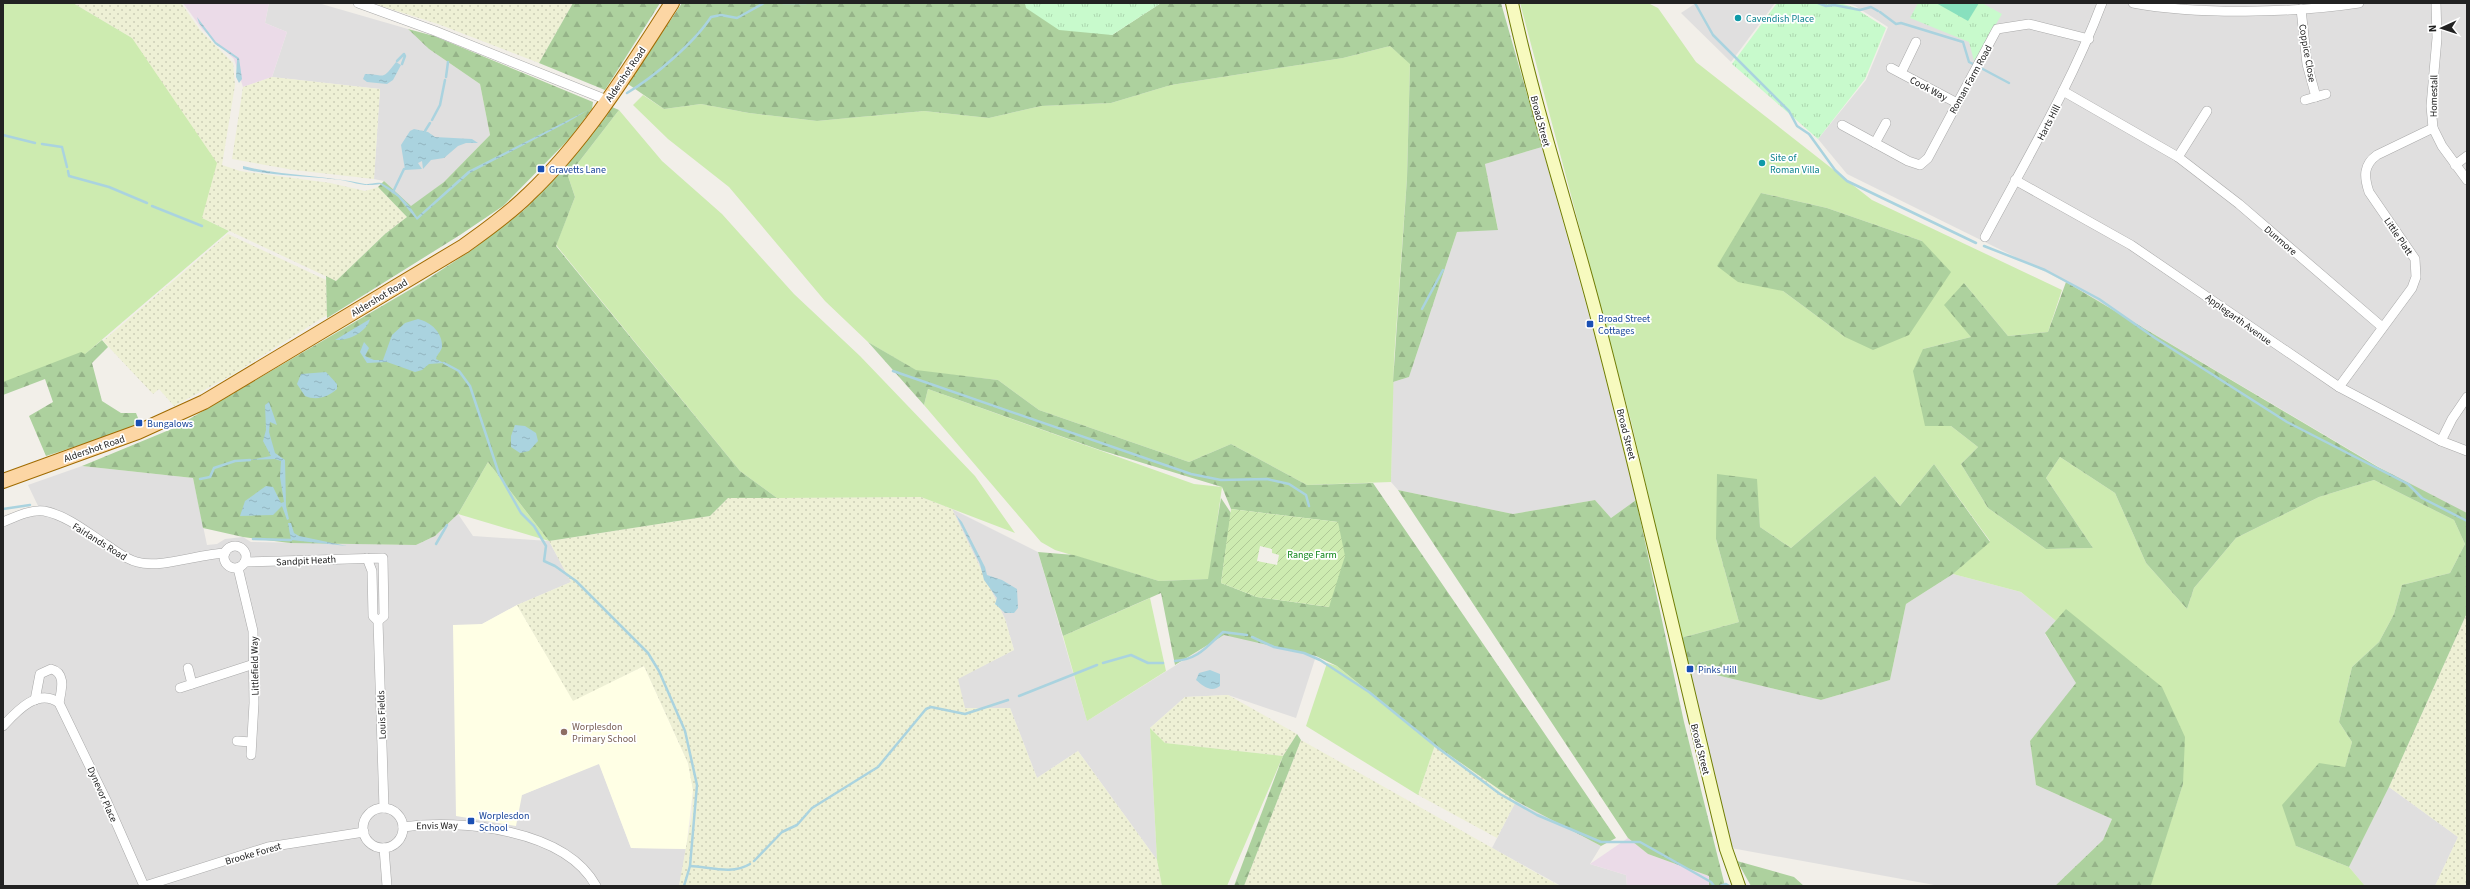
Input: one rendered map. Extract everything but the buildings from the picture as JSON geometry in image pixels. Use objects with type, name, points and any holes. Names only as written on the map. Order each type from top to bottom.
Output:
[{"type":"main road","name":"Aldershot Road","points":[[3,481],[138,432],[204,402],[464,246],[512,210],[539,184],[578,141],[672,3]]},
{"type":"street","points":[[358,3],[435,31],[607,100]]},
{"type":"street","name":"Broad Street","points":[[1512,3],[1545,136],[1585,273],[1631,449],[1688,694],[1732,867],[1739,886]]},
{"type":"street","name":"Harts Hill","points":[[1985,237],[2015,180],[2039,139],[2063,91],[2088,39],[2102,3]]},
{"type":"street","points":[[2133,3],[2220,10],[2300,9],[2356,3]]},
{"type":"street","name":"Homestall","points":[[2436,3],[2437,38],[2431,106],[2433,128],[2442,146],[2467,180]]},
{"type":"street","name":"Coppice Close","points":[[2300,9],[2307,64],[2316,97]]},
{"type":"street","name":"Roman Farm Road","points":[[1842,125],[1908,161],[1920,165],[1928,158],[1997,29],[2029,24],[2088,39]]},
{"type":"street","name":"Cook Way","points":[[1901,73],[1916,42]]},
{"type":"street","name":"Cook Way","points":[[1891,68],[1957,103]]},
{"type":"street","name":"Dunmore","points":[[2063,91],[2178,158],[2238,204],[2382,326]]},
{"type":"street","name":"Coppice Close","points":[[2305,100],[2326,94]]},
{"type":"street","points":[[2178,158],[2208,109]]},
{"type":"street","points":[[1875,142],[1886,123]]},
{"type":"street","name":"Little Platt","points":[[2339,387],[2382,326],[2412,288],[2416,268],[2415,259],[2369,192],[2365,180],[2365,170],[2370,160],[2377,155],[2433,128]]},
{"type":"street","points":[[2455,165],[2467,156]]},
{"type":"street","name":"Applegarth Avenue","points":[[2015,180],[2130,245],[2339,387],[2441,441],[2467,451]]},
{"type":"street","points":[[2441,441],[2452,419],[2467,397]]},
{"type":"street","name":"Fairlands Road","points":[[3,522],[21,515],[43,511],[59,516],[86,531],[124,557],[138,563],[157,563],[208,553],[225,553],[233,547],[240,548],[244,552],[241,565]]},
{"type":"street","points":[[225,553],[225,563],[231,568],[241,565]]},
{"type":"street","name":"Sandpit Heath","points":[[241,565],[367,558]]},
{"type":"street","name":"Louis Fields","points":[[378,621],[384,616],[382,558],[367,558],[372,571],[373,616],[378,621],[384,808]]},
{"type":"street","name":"Littlefield Way","points":[[241,565],[253,631],[254,664],[251,754]]},
{"type":"street","points":[[180,688],[254,664]]},
{"type":"street","points":[[188,668],[192,684]]},
{"type":"street","points":[[3,726],[20,709],[35,700],[50,698],[59,703],[61,678],[59,673],[51,669],[40,674],[35,700]]},
{"type":"street","name":"Dynevor Place","points":[[59,703],[107,802],[144,886]]},
{"type":"street","points":[[237,741],[251,742]]},
{"type":"street","points":[[384,808],[395,812],[399,816],[403,827],[400,839],[390,847],[384,848],[373,845],[364,832],[368,815],[373,811],[384,808]]},
{"type":"street","name":"Envis Way","points":[[403,827],[430,824],[455,824],[479,827],[533,840],[562,850],[589,873],[596,886]]},
{"type":"street","name":"Brooke Forest","points":[[144,886],[268,847],[364,832]]},
{"type":"street","points":[[384,848],[386,886]]},
{"type":"shaded area","points":[[73,3],[181,3],[200,30],[233,63],[235,85],[222,165],[240,171],[330,183],[365,191],[378,187],[407,217],[385,234],[336,281],[202,218],[132,38]]},
{"type":"shaded area","points":[[183,3],[269,3],[265,23],[287,32],[272,77],[243,87],[234,59],[202,29]]},
{"type":"shaded area","points":[[269,3],[318,3],[408,29],[429,49],[480,84],[490,135],[444,182],[411,207],[384,181],[374,179],[380,89],[272,77],[287,32],[265,23]]},
{"type":"shaded area","points":[[379,3],[573,3],[539,63],[438,24],[378,5]]},
{"type":"shaded area","points":[[1696,3],[1775,3],[1731,62],[1681,13]]},
{"type":"shaded area","points":[[1845,3],[2467,3],[2467,513],[2433,499],[2066,282],[1847,174],[1818,139],[1866,80],[1888,27],[1855,6]]},
{"type":"shaded area","points":[[272,77],[380,89],[374,179],[294,170],[232,159],[243,87]]},
{"type":"shaded area","points":[[1542,147],[1594,333],[1636,500],[1611,518],[1595,500],[1513,514],[1398,490],[1391,482],[1393,382],[1409,377],[1457,232],[1498,229],[1485,164]]},
{"type":"shaded area","points":[[228,234],[326,280],[327,315],[232,375],[174,406],[159,389],[153,394],[103,341]]},
{"type":"shaded area","points":[[82,466],[193,478],[207,545],[217,544],[225,539],[243,537],[251,542],[416,545],[435,536],[458,514],[473,536],[549,541],[571,582],[517,605],[482,624],[522,795],[599,763],[631,848],[686,849],[679,886],[3,886],[3,522],[39,508],[28,485]]},
{"type":"shaded area","points":[[921,497],[952,509],[1005,619],[1014,650],[958,679],[965,708],[1010,708],[1037,778],[1078,751],[1157,860],[1162,886],[679,886],[692,814],[693,790],[688,763],[644,666],[573,701],[517,605],[571,582],[549,541],[710,516],[728,498]]},
{"type":"shaded area","points":[[952,509],[1038,552],[1087,721],[1224,635],[1241,636],[1316,656],[1296,718],[1228,695],[1185,697],[1150,728],[1157,860],[1078,751],[1037,778],[1010,708],[965,709],[957,679],[1014,650],[1005,619]]},
{"type":"shaded area","points":[[1953,574],[2021,592],[2056,621],[2045,634],[2077,683],[2030,741],[2036,785],[2112,819],[2103,840],[2055,886],[1940,886],[1731,848],[1687,668],[1821,700],[1890,680],[1906,604]]},
{"type":"shaded area","name":"Worplesdon Primary School","points":[[517,605],[573,700],[644,666],[688,763],[693,790],[686,849],[631,848],[599,764],[522,795],[516,826],[456,816],[453,625],[482,624]]},
{"type":"shaded area","points":[[2467,613],[2467,886],[2435,886],[2458,837],[2389,787]]},
{"type":"shaded area","points":[[1228,695],[1297,734],[1283,756],[1164,743],[1150,728],[1185,697]]},
{"type":"shaded area","points":[[1301,740],[1556,884],[1561,886],[1244,886]]},
{"type":"shaded area","points":[[1435,745],[1516,801],[1497,838],[1418,795]]},
{"type":"shaded area","points":[[2389,787],[2458,837],[2435,886],[2365,886],[2349,867]]},
{"type":"shaded area","points":[[1516,801],[1601,846],[1590,864],[1626,875],[1627,886],[1561,886],[1492,848]]},
{"type":"shaded area","points":[[1628,838],[1648,854],[1709,876],[1709,886],[1627,886],[1626,875],[1590,864]]},
{"type":"green space","points":[[3,3],[73,3],[132,38],[217,163],[202,218],[229,231],[84,355],[3,388]]},
{"type":"green space","points":[[573,3],[660,3],[605,90],[539,63]]},
{"type":"green space","points":[[682,3],[1025,3],[1027,8],[1112,35],[1161,3],[1501,3],[1542,147],[1485,164],[1498,230],[1457,232],[1409,377],[1393,382],[1407,178],[1410,64],[1390,46],[1343,58],[1171,85],[1111,103],[1041,106],[989,118],[924,111],[817,121],[749,113],[701,104],[664,109],[628,84]]},
{"type":"green space","points":[[1025,3],[1161,3],[1112,35],[1059,30],[1026,8]]},
{"type":"green space","points":[[1520,3],[1648,3],[1658,8],[1696,62],[1872,200],[2062,290],[2048,332],[2008,336],[1964,283],[1971,337],[1923,349],[1951,426],[1978,447],[1961,464],[1988,508],[2046,549],[2093,548],[2046,478],[2060,457],[2115,493],[2146,563],[2187,609],[2194,588],[2236,538],[2319,497],[2374,480],[2454,520],[2465,544],[2450,573],[2402,585],[2394,614],[2379,642],[2352,667],[2339,722],[2352,742],[2345,768],[2296,846],[2349,867],[2365,886],[2150,885],[2183,784],[2066,610],[2056,621],[2021,592],[1953,574],[1990,541],[1934,464],[1900,506],[1875,476],[1791,548],[1760,527],[1756,479],[1716,539],[1739,622],[1681,638],[1632,425]],"holes":[[[1761,193],[1827,208],[1922,241],[1845,337],[1783,291]]]},
{"type":"green space","points":[[1777,3],[1840,3],[1853,7],[1886,28],[1865,79],[1818,139],[1732,64]]},
{"type":"green space","points":[[1918,3],[1982,3],[2002,14],[1974,61],[1969,42],[1910,18]]},
{"type":"green space","points":[[1936,3],[1979,3],[1968,21]]},
{"type":"green space","points":[[408,29],[434,36],[593,102],[592,109],[570,138],[503,206],[460,235],[327,318],[326,276],[336,281],[385,234],[407,217],[378,187],[384,181],[411,206],[444,182],[490,135],[480,84],[429,49]]},
{"type":"green space","points":[[1390,46],[1410,63],[1407,178],[1394,360],[1391,482],[1307,485],[1231,444],[1189,462],[1039,410],[998,380],[917,371],[868,342],[825,301],[729,187],[668,139],[633,105],[643,95],[664,109],[701,104],[749,113],[817,121],[924,111],[989,118],[1041,106],[1111,103],[1171,85],[1343,58]]},
{"type":"green space","points":[[612,107],[619,110],[568,176],[575,197],[556,246],[740,471],[777,498],[728,498],[710,516],[549,541],[488,462],[458,514],[435,536],[416,545],[290,543],[243,537],[203,528],[193,478],[82,466],[174,428],[423,282],[472,250],[524,210],[565,168]]},
{"type":"green space","points":[[619,110],[662,161],[722,214],[794,294],[860,356],[975,476],[1015,533],[921,497],[777,498],[740,471],[556,245],[575,197],[568,176]]},
{"type":"green space","points":[[1761,193],[1827,208],[1922,241],[1951,272],[1909,335],[1873,350],[1845,337],[1783,291],[1738,282],[1717,266]]},
{"type":"green space","points":[[2066,282],[2378,467],[2467,513],[2467,613],[2389,787],[2349,867],[2296,846],[2282,805],[2319,763],[2345,767],[2352,742],[2339,722],[2352,667],[2379,642],[2394,614],[2402,585],[2450,573],[2465,544],[2454,520],[2374,480],[2319,497],[2236,538],[2194,588],[2187,609],[2146,563],[2115,493],[2060,457],[2046,478],[2093,548],[2046,549],[1988,508],[1961,464],[1978,447],[1951,426],[1925,426],[1913,371],[1923,349],[1971,337],[1944,305],[1964,283],[2008,336],[2048,332]]},
{"type":"green space","points":[[102,340],[108,347],[92,363],[102,401],[121,413],[136,413],[140,423],[127,430],[46,456],[29,416],[53,402],[45,379],[3,395],[3,382],[81,352],[85,354]]},
{"type":"green space","points":[[868,342],[916,370],[998,380],[1039,410],[1189,462],[1231,444],[1307,485],[1373,483],[1616,838],[1601,846],[1516,801],[1435,745],[1337,666],[1316,656],[1224,635],[1175,665],[1161,593],[1063,636],[1038,552],[1074,555],[1159,581],[1208,579],[1221,498],[1231,513],[1221,583],[1257,597],[1329,607],[1338,522],[1231,509],[1222,487],[1100,450],[928,389],[924,405]]},
{"type":"green space","points":[[928,389],[1194,484],[1222,487],[1209,579],[1159,581],[1055,550],[1041,542],[924,405]]},
{"type":"green space","points":[[488,462],[549,541],[458,514]]},
{"type":"green space","points":[[1934,464],[1990,542],[1953,574],[1906,604],[1890,680],[1821,700],[1687,668],[1681,638],[1739,622],[1716,539],[1717,474],[1757,479],[1760,527],[1791,548],[1875,476],[1900,506]]},
{"type":"green space","points":[[1398,490],[1513,514],[1595,500],[1611,518],[1636,500],[1684,722],[1725,886],[1709,886],[1709,876],[1648,854],[1628,838]]},
{"type":"green space","name":"Range Farm","points":[[1231,509],[1338,522],[1345,556],[1329,607],[1257,597],[1221,583]],"holes":[[[1260,546],[1272,549],[1272,553],[1279,555],[1277,565],[1257,561]]]},
{"type":"green space","points":[[1150,598],[1166,671],[1087,721],[1063,636]]},
{"type":"green space","points":[[2066,609],[2162,687],[2185,737],[2183,784],[2151,885],[2154,886],[2055,886],[2103,840],[2112,819],[2036,785],[2030,741],[2076,683],[2045,633]]},
{"type":"green space","points":[[1327,663],[1337,666],[1435,745],[1418,795],[1306,726]]},
{"type":"green space","points":[[1150,728],[1165,743],[1283,756],[1227,886],[1162,886],[1157,860]]},
{"type":"green space","points":[[1297,734],[1301,740],[1244,886],[1234,886],[1283,756]]},
{"type":"green space","points":[[1737,861],[1794,877],[1804,886],[1751,886]]},
{"type":"water","points":[[197,17],[216,42],[239,58],[242,79],[239,83],[236,77],[237,59],[215,44],[199,23]]},
{"type":"water","points":[[396,62],[401,65],[393,80],[387,84],[367,82],[363,79],[365,74],[385,75]]},
{"type":"water","points":[[588,110],[470,173],[417,220],[398,197],[380,184],[367,185],[338,180],[243,169],[243,166],[273,172],[350,181],[365,184],[381,183],[393,190],[402,198],[417,217],[468,171]]},
{"type":"water","points":[[414,129],[428,132],[435,137],[472,139],[478,143],[466,143],[458,146],[444,158],[431,160],[423,169],[422,161],[418,163],[422,169],[405,170],[401,145],[410,131]]},
{"type":"water","points":[[370,319],[365,328],[356,335],[346,339],[335,340]]},
{"type":"water","points":[[418,319],[432,325],[438,333],[442,342],[442,347],[436,359],[444,363],[429,364],[422,370],[415,372],[387,362],[367,363],[360,352],[364,342],[369,348],[365,356],[374,360],[383,360],[392,335],[405,323]]},
{"type":"water","points":[[326,372],[337,384],[337,389],[330,394],[318,398],[305,396],[297,384],[301,374]]},
{"type":"water","points":[[269,402],[277,425],[270,422],[269,432],[275,453],[285,460],[286,506],[289,519],[287,520],[282,506],[273,515],[240,516],[245,501],[266,486],[273,487],[281,503],[284,502],[280,477],[281,461],[275,459],[250,460],[271,456],[263,441],[266,430],[265,405]]},
{"type":"water","points":[[515,425],[525,426],[536,433],[538,441],[529,451],[520,453],[511,447],[511,436]]},
{"type":"water","points":[[956,515],[962,522],[985,567],[987,575],[1002,580],[1017,589],[1018,608],[1014,613],[1005,613],[995,604],[997,598],[984,580],[980,564]]},
{"type":"water","points":[[288,523],[291,523],[294,533],[299,536],[347,546],[291,540]]},
{"type":"water","points":[[1210,670],[1220,674],[1220,686],[1217,688],[1207,688],[1196,680],[1199,673]]},
{"type":"waterway","points":[[627,93],[673,59],[704,27],[711,17],[721,15],[737,18],[764,3]]},
{"type":"waterway","points":[[783,3],[806,3]]},
{"type":"waterway","points":[[1695,3],[1713,35],[1789,111],[1797,126],[1809,134],[1835,170],[1847,181],[1976,243]]},
{"type":"waterway","points":[[1818,3],[1826,6],[1834,5],[1860,10],[1871,7],[1878,11]]},
{"type":"waterway","points":[[1880,12],[1896,24],[1901,23],[1963,42],[1969,62],[1975,65]]},
{"type":"waterway","points":[[397,61],[404,54],[405,56],[402,64]]},
{"type":"waterway","points":[[446,77],[448,62]]},
{"type":"waterway","points":[[1979,67],[2009,83]]},
{"type":"waterway","points":[[432,120],[440,105],[445,80]]},
{"type":"waterway","points":[[425,131],[430,123]]},
{"type":"waterway","points":[[3,135],[35,143]]},
{"type":"waterway","points":[[42,144],[62,147],[67,167]]},
{"type":"waterway","points":[[393,192],[404,169]]},
{"type":"waterway","points":[[68,171],[69,176],[109,187],[147,203]]},
{"type":"waterway","points":[[152,206],[202,226]]},
{"type":"waterway","points":[[1984,246],[2045,270],[2099,299],[2155,338],[2287,422],[2408,484],[2422,498],[2467,521]]},
{"type":"waterway","points":[[1422,309],[1443,270]]},
{"type":"waterway","points":[[444,363],[459,371],[470,386],[499,474],[521,513],[534,526],[546,546],[544,561],[555,566],[576,581],[648,653],[659,671],[685,731],[697,785],[690,866],[684,886]]},
{"type":"waterway","points":[[893,371],[1191,474],[1221,480],[1267,479],[1289,484],[1306,495],[1309,506]]},
{"type":"waterway","points":[[200,479],[210,477],[214,468],[235,461],[250,460]]},
{"type":"waterway","points":[[3,509],[30,505]]},
{"type":"waterway","points":[[436,544],[447,525]]},
{"type":"waterway","points":[[253,539],[291,540]]},
{"type":"waterway","points":[[1175,661],[1183,660],[1196,655],[1223,632],[1247,635]]},
{"type":"waterway","points":[[1252,637],[1274,647],[1304,653],[1320,660],[1369,692],[1438,748],[1500,794],[1537,815],[1601,842],[1640,842],[1711,882],[1714,886]]},
{"type":"waterway","points":[[1103,663],[1131,655],[1148,663],[1163,663]]},
{"type":"waterway","points":[[1019,696],[1097,665]]},
{"type":"waterway","points":[[754,861],[782,832],[797,825],[812,808],[878,767],[926,709],[931,707],[965,714],[1008,700]]},
{"type":"waterway","points":[[690,866],[728,870],[750,864]]},
{"type":"waterway","points":[[1720,886],[1726,884],[1729,886]]},
{"type":"place","name":"Cavendish Place","points":[[1738,18]]},
{"type":"place","name":"Site of Roman Villa","points":[[1762,163]]},
{"type":"place","name":"Gravetts Lane","points":[[541,169]]},
{"type":"place","name":"Broad Street Cottages","points":[[1590,324]]},
{"type":"place","name":"Bungalows","points":[[139,423]]},
{"type":"place","name":"Pinks Hill","points":[[1690,669]]},
{"type":"place","name":"Worplesdon Primary School","points":[[564,732]]},
{"type":"place","name":"Worplesdon School","points":[[471,821]]}]
